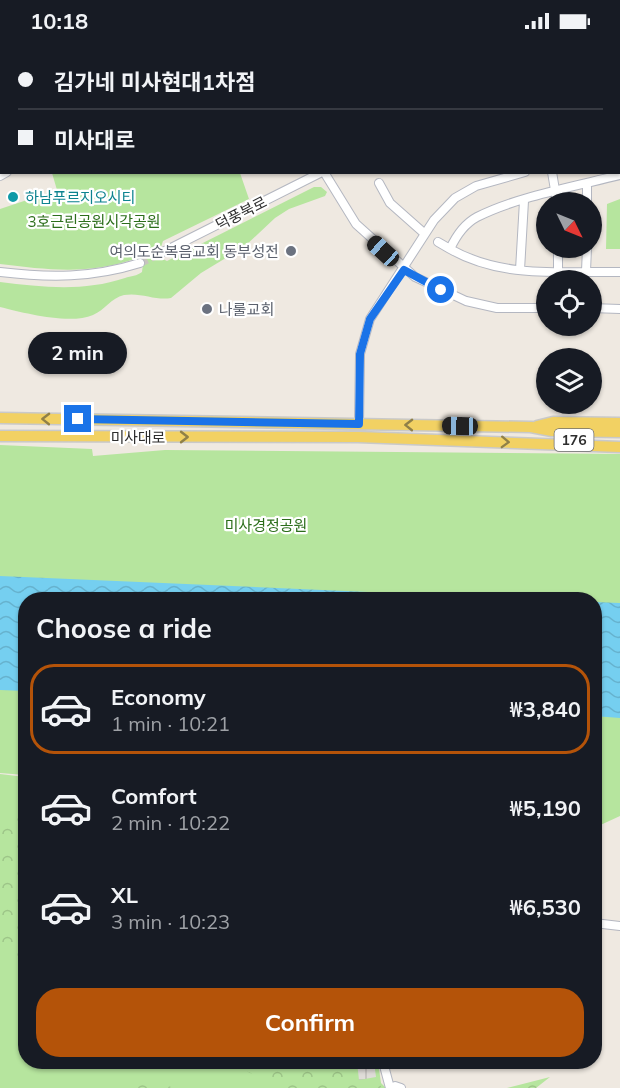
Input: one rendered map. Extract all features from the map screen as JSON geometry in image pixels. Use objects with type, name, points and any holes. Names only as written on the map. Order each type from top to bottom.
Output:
[{"type":"main road","name":"미사대로","points":[[0,418],[531,427],[552,431],[620,432]]},
{"type":"main road","name":"미사대로","points":[[531,427],[553,422],[620,423]]},
{"type":"main road","name":"미사대로","points":[[0,436],[358,437],[620,447]]},
{"type":"main road","name":"미사대로","points":[[527,443],[551,439],[620,440]]},
{"type":"street","name":"덕풍북로","points":[[161,253],[319,174]]},
{"type":"street","points":[[324,174],[356,224],[404,270],[466,301],[497,308],[536,308]]},
{"type":"street","points":[[359,424],[360,354],[370,319],[445,207],[466,192],[519,174]]},
{"type":"street","points":[[553,174],[557,191]]},
{"type":"street","points":[[450,249],[459,232],[476,218],[557,191],[620,175]]},
{"type":"street","points":[[378,183],[390,203],[425,234]]},
{"type":"street","points":[[587,183],[587,192]]},
{"type":"street","points":[[520,270],[524,201]]},
{"type":"street","points":[[438,242],[471,261],[496,268],[536,273]]},
{"type":"street","points":[[0,272],[77,277],[115,271],[141,263]]},
{"type":"street","points":[[602,271],[620,272]]},
{"type":"street","points":[[602,308],[620,309]]},
{"type":"street","points":[[602,924],[620,926]]},
{"type":"street","points":[[385,1069],[390,1088],[401,1088]]},
{"type":"green space","name":"3호근린공원시각공원","points":[[52,174],[240,174],[249,199],[163,241],[159,253],[161,258],[167,261],[314,187],[321,187],[327,192],[325,196],[289,209],[275,218],[244,247],[201,273],[171,298],[124,295],[93,315],[72,319],[34,315],[0,307],[0,282],[47,287],[78,287],[109,282],[142,272],[143,264],[137,258],[103,267],[69,270],[0,264],[0,209],[57,190]]},
{"type":"green space","points":[[620,199],[620,249],[606,249],[607,204]]},
{"type":"green space","name":"미사경정공원","points":[[0,445],[92,449],[93,456],[165,450],[620,454],[620,816],[602,824],[602,592],[18,592],[18,774],[0,773]]},
{"type":"green space","points":[[0,774],[18,776],[18,1069],[379,1069],[381,1083],[386,1088],[0,1088]]},
{"type":"green space","points":[[0,816],[18,818],[18,964],[0,955]]},
{"type":"green space","points":[[242,1069],[378,1069],[381,1088],[282,1088]]},
{"type":"green space","points":[[138,1071],[173,1088],[128,1088]]},
{"type":"green space","points":[[550,1077],[536,1088],[507,1088]]},
{"type":"shaded area","points":[[358,1069],[375,1069],[376,1077],[359,1080]]},
{"type":"water","points":[[0,576],[369,592],[18,592],[18,691],[0,690]]},
{"type":"water","points":[[602,602],[620,603],[620,718],[602,717]]},
{"type":"tunnel","points":[[140,263],[161,253]]},
{"type":"place","name":"하남푸르지오시티","points":[[13,197]]},
{"type":"place","name":"여의도순복음교회 동부성전","points":[[291,251]]},
{"type":"place","name":"나룰교회","points":[[207,309]]},
{"type":"route","points":[[78,419],[359,424],[360,354],[370,319],[404,270],[441,290]]}]
